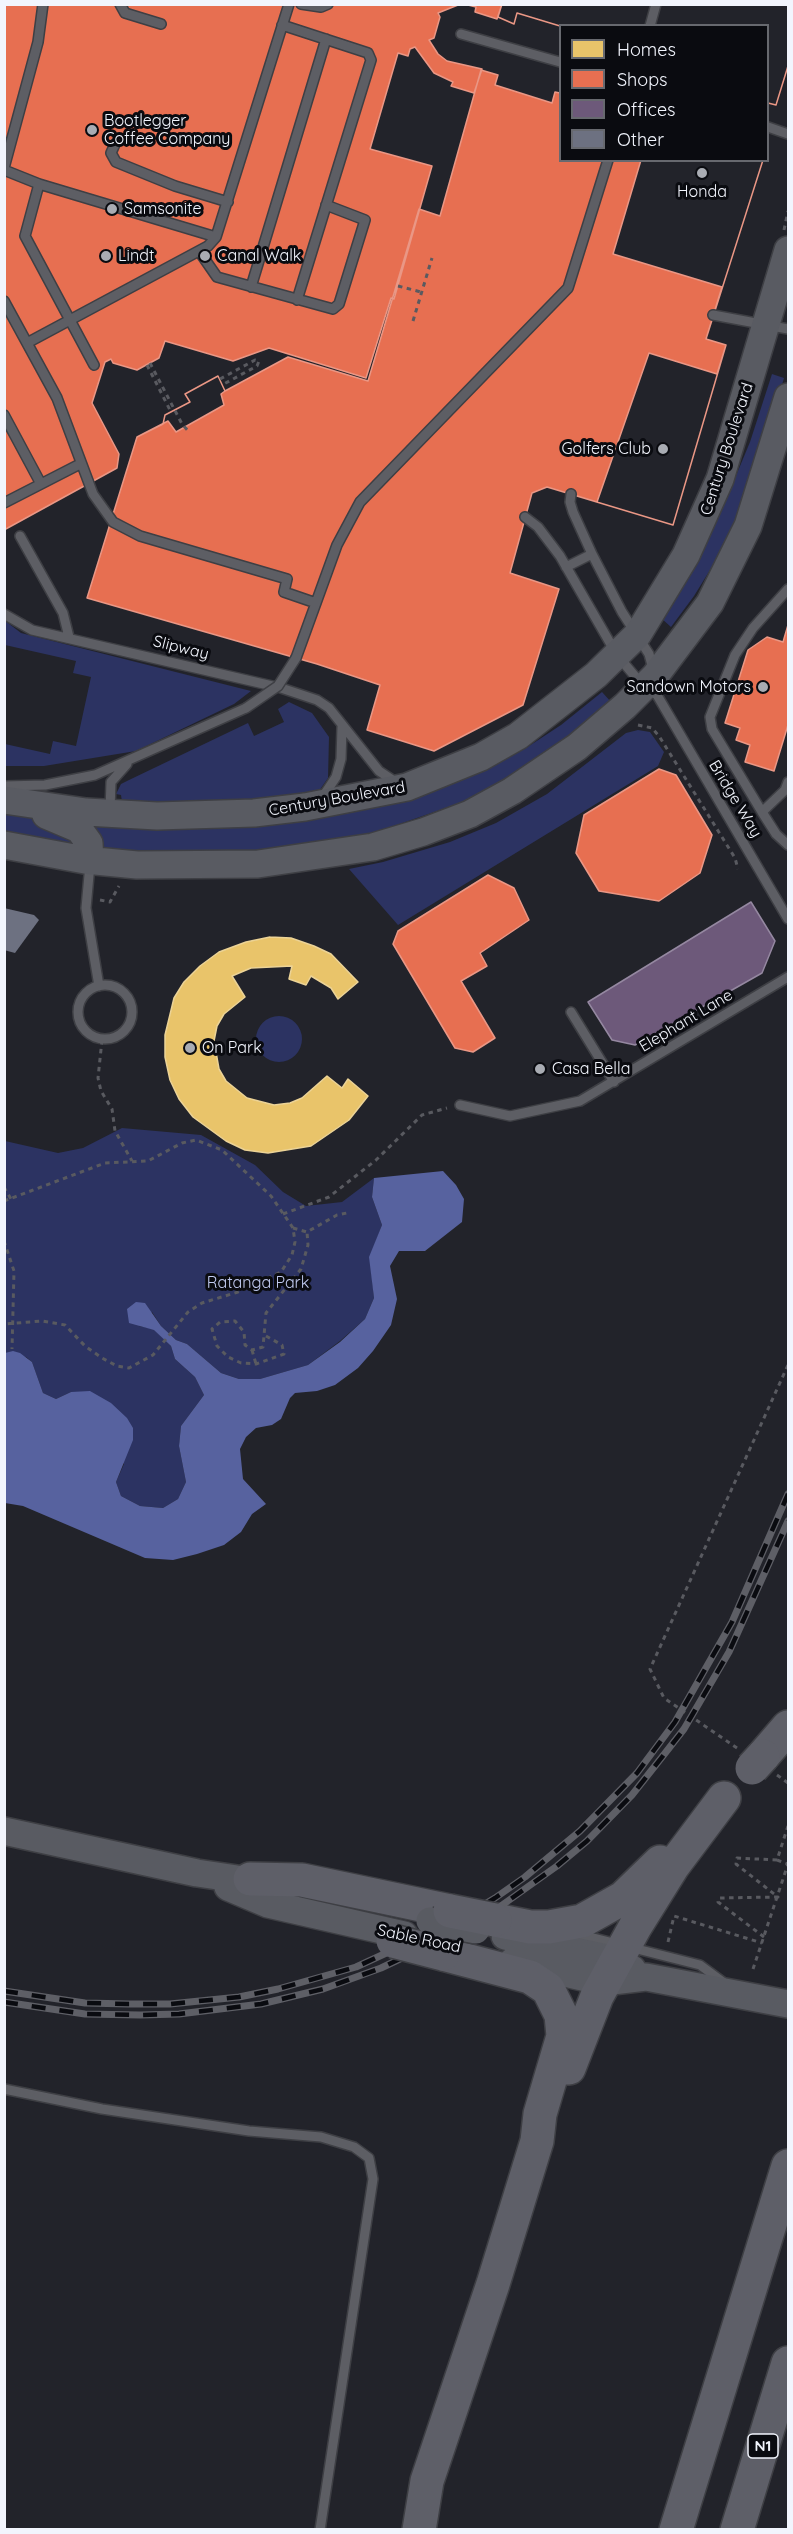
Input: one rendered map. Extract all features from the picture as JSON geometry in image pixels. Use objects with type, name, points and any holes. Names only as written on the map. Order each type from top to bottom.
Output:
[{"type":"highway","points":[[419,2529],[427,2481],[493,2284],[537,2141],[550,2116],[615,1962],[673,1866],[753,1759],[789,1727]]},
{"type":"highway","points":[[250,1879],[302,1880],[440,1916],[487,1925],[549,1927],[582,1921],[623,1898],[724,1798]]},
{"type":"highway","points":[[392,1936],[448,1950],[530,1977],[548,1989],[561,2015],[563,2036],[540,2114],[537,2141]]},
{"type":"highway","points":[[676,2529],[789,2166]]},
{"type":"highway","name":"N1","points":[[737,2529],[789,2363]]},
{"type":"main road","name":"Century Boulevard","points":[[4,800],[110,814],[204,816],[305,807],[407,787],[482,758],[518,736],[617,655],[638,634],[700,528],[778,326],[789,250]]},
{"type":"main road","points":[[4,845],[90,861],[137,865],[258,864],[373,847],[423,832],[470,814],[542,772],[577,747],[652,686],[710,603],[731,561],[758,497],[789,397]]},
{"type":"main road","points":[[4,805],[42,813],[79,829],[89,843],[90,861]]},
{"type":"main road","name":"Sable Road","points":[[4,1831],[197,1873],[250,1879]]},
{"type":"main road","name":"Sable Road","points":[[197,1873],[268,1904],[392,1936]]},
{"type":"main road","name":"Sable Road","points":[[487,1925],[615,1962],[646,1977],[783,2003]]},
{"type":"main road","name":"Sable Road","points":[[448,1950],[615,1962]]},
{"type":"lane","points":[[43,4],[38,42],[4,169],[39,184],[216,237]]},
{"type":"lane","points":[[120,4],[124,13],[160,24]]},
{"type":"lane","points":[[27,344],[208,246],[216,237],[289,4]]},
{"type":"lane","points":[[301,4],[321,7],[328,4]]},
{"type":"lane","points":[[651,24],[656,4]]},
{"type":"lane","points":[[282,25],[368,53],[371,60],[297,300]]},
{"type":"lane","points":[[461,34],[559,61]]},
{"type":"lane","points":[[251,287],[326,39]]},
{"type":"lane","points":[[769,127],[789,134]]},
{"type":"lane","points":[[115,144],[111,153],[116,162],[175,186],[228,202]]},
{"type":"lane","points":[[4,786],[45,785],[94,775],[135,759],[262,698],[278,686],[296,658],[337,545],[360,502],[568,288],[608,162]]},
{"type":"lane","points":[[39,184],[25,236],[94,365]]},
{"type":"lane","points":[[199,251],[217,277],[329,310],[339,304],[365,221],[364,218],[326,206]]},
{"type":"lane","points":[[4,301],[57,398],[80,464],[103,510],[124,529],[283,578],[284,592],[316,603]]},
{"type":"lane","points":[[713,315],[778,326]]},
{"type":"lane","points":[[4,415],[41,484]]},
{"type":"lane","points":[[4,503],[80,464]]},
{"type":"lane","points":[[571,494],[570,502],[573,512],[592,554],[622,612],[649,654],[652,686]]},
{"type":"lane","points":[[525,517],[538,527],[566,567],[617,655],[652,686]]},
{"type":"lane","points":[[20,536],[63,613],[69,637]]},
{"type":"lane","points":[[566,567],[592,554]]},
{"type":"lane","points":[[789,589],[763,616],[735,656],[710,717],[712,729],[762,813],[776,834],[789,845]]},
{"type":"lane","name":"Slipway","points":[[4,614],[32,630],[303,694],[329,708],[342,727],[380,771],[407,787]]},
{"type":"lane","name":"Bridge Way","points":[[652,686],[789,919]]},
{"type":"lane","points":[[305,807],[326,795],[336,777],[341,759],[342,727]]},
{"type":"lane","points":[[110,814],[108,796],[111,782],[135,759]]},
{"type":"lane","points":[[762,813],[785,790],[789,782]]},
{"type":"lane","points":[[90,861],[86,908],[99,986]]},
{"type":"lane","name":"Elephant Lane","points":[[460,1105],[510,1116],[580,1101],[789,977]]},
{"type":"lane","points":[[104,984],[119,988],[129,999],[133,1013],[128,1028],[117,1037],[102,1040],[88,1034],[79,1022],[77,1011],[80,1000],[90,989],[104,984]]},
{"type":"lane","points":[[571,1012],[614,1082]]},
{"type":"lane","points":[[549,1927],[615,1962],[700,1965],[712,1971],[738,1994]]},
{"type":"lane","points":[[4,2089],[113,2110],[249,2131],[321,2137],[354,2147],[369,2158],[373,2179],[320,2529]]},
{"type":"path","points":[[413,321],[432,258]]},
{"type":"path","points":[[398,285],[422,292]]},
{"type":"path","points":[[220,379],[255,360],[259,361],[257,366],[222,385]]},
{"type":"path","points":[[148,364],[173,411],[190,434]]},
{"type":"path","points":[[102,1040],[98,1078],[101,1090],[112,1109],[115,1131],[132,1161]]},
{"type":"path","points":[[283,1214],[329,1197],[376,1160],[422,1115],[460,1105]]},
{"type":"path","points":[[4,1201],[105,1163],[148,1161],[182,1143],[196,1140],[222,1150],[271,1196],[293,1228],[295,1242],[292,1255],[281,1272],[238,1292],[202,1303],[188,1312],[153,1355],[129,1368],[117,1366],[85,1346],[65,1325],[42,1321],[4,1324]]},
{"type":"path","points":[[4,1187],[11,1198]]},
{"type":"path","points":[[293,1228],[308,1232],[337,1215],[347,1213]]},
{"type":"path","points":[[252,1350],[263,1347],[266,1336],[266,1313],[301,1269],[308,1245],[308,1232]]},
{"type":"path","points":[[4,1241],[14,1271],[12,1349]]},
{"type":"path","points":[[256,1364],[252,1350],[245,1345],[244,1332],[235,1321],[220,1322],[212,1329],[217,1346],[228,1357],[241,1363],[256,1364],[284,1353],[282,1345],[266,1336]]},
{"type":"path","points":[[753,1759],[664,1698],[650,1669],[789,1365]]},
{"type":"path","points":[[777,1860],[789,1826]]},
{"type":"path","points":[[753,1969],[789,1864],[777,1860],[737,1858],[736,1864],[778,1896]]},
{"type":"path","points":[[764,1937],[718,1902],[720,1898],[778,1896]]},
{"type":"path","points":[[667,1948],[674,1916],[762,1943]]},
{"type":"green space","points":[[772,374],[784,378],[749,495],[718,557],[694,596],[671,627],[661,618],[733,483],[750,442]]},
{"type":"green space","points":[[4,620],[21,633],[251,691],[234,704],[136,751],[44,766],[5,766],[5,744],[50,754],[53,741],[76,746],[91,677],[73,673],[76,661],[5,645]]},
{"type":"green space","points":[[602,692],[612,703],[572,740],[498,785],[463,802],[365,836],[258,851],[134,853],[5,838],[4,811],[429,792],[488,769],[526,748],[561,725]]},
{"type":"green space","points":[[289,702],[312,713],[329,737],[328,778],[319,791],[253,805],[122,802],[121,795],[116,794],[121,784],[248,723],[254,736],[284,722],[278,709]]},
{"type":"green space","points":[[638,730],[650,732],[664,752],[658,766],[398,925],[349,869],[383,862],[450,842],[496,823],[547,794],[626,733]]},
{"type":"green space","points":[[284,1016],[296,1022],[301,1030],[301,1048],[296,1056],[288,1061],[274,1062],[262,1056],[257,1048],[256,1034],[262,1022],[270,1017]]},
{"type":"green space","name":"Ratanga Park","points":[[122,1128],[201,1135],[255,1165],[283,1192],[306,1206],[342,1202],[374,1178],[372,1197],[382,1225],[370,1257],[374,1298],[365,1319],[308,1365],[260,1379],[239,1379],[221,1373],[187,1344],[176,1340],[161,1326],[152,1312],[139,1326],[154,1329],[171,1346],[175,1359],[195,1377],[204,1395],[181,1426],[179,1446],[186,1482],[178,1499],[163,1508],[140,1506],[121,1496],[116,1482],[124,1464],[71,1392],[56,1399],[43,1393],[32,1362],[26,1357],[5,1353],[5,1141],[58,1153],[83,1148]]},
{"type":"shaded area","points":[[443,1171],[456,1185],[464,1199],[462,1222],[425,1251],[399,1251],[390,1266],[397,1299],[391,1325],[358,1368],[335,1385],[317,1391],[295,1393],[290,1398],[281,1419],[272,1425],[256,1428],[246,1437],[240,1449],[243,1479],[266,1504],[252,1514],[241,1532],[224,1545],[173,1560],[145,1558],[23,1506],[5,1503],[5,1353],[13,1351],[20,1353],[32,1362],[43,1393],[56,1399],[71,1392],[90,1391],[111,1403],[127,1418],[133,1428],[133,1440],[116,1482],[121,1496],[140,1506],[163,1508],[178,1499],[186,1482],[179,1446],[181,1426],[204,1395],[195,1377],[175,1359],[171,1346],[154,1330],[129,1323],[127,1309],[136,1302],[145,1303],[161,1326],[176,1340],[187,1344],[221,1373],[239,1379],[260,1379],[308,1365],[340,1342],[365,1319],[374,1298],[369,1257],[382,1225],[372,1197],[374,1178]]},
{"type":"building: Homes","name":"On Park","points":[[270,937],[291,938],[331,954],[358,982],[338,999],[331,988],[311,976],[306,985],[289,979],[292,966],[251,968],[232,976],[245,997],[224,1014],[217,1026],[214,1041],[219,1069],[226,1081],[247,1098],[274,1105],[290,1103],[302,1098],[327,1076],[342,1088],[348,1079],[368,1096],[349,1120],[311,1146],[268,1153],[245,1150],[226,1141],[193,1117],[179,1099],[170,1080],[165,1057],[165,1035],[174,998],[184,982],[200,966],[219,952],[246,942]]},
{"type":"building: Shops","name":"Canal Walk","points":[[4,4],[502,4],[497,19],[475,12],[476,7],[468,5],[458,5],[438,13],[440,17],[434,38],[429,40],[438,54],[447,61],[482,69],[474,93],[451,86],[453,82],[434,73],[415,47],[410,49],[408,56],[398,53],[370,149],[432,166],[394,299],[391,298],[366,378],[269,348],[233,361],[165,341],[159,358],[137,370],[113,363],[111,359],[105,362],[92,403],[119,454],[117,468],[4,530]]},
{"type":"building: Shops","points":[[502,4],[788,4],[788,66],[776,105],[769,103],[769,24],[559,26],[517,13],[514,24],[498,17]]},
{"type":"building: Shops","points":[[502,4],[788,4],[788,66],[776,105],[769,103],[769,24],[559,26],[517,13],[514,24],[498,17]]},
{"type":"building: Shops","points":[[481,70],[498,75],[495,85],[552,103],[555,92],[559,93],[559,162],[762,162],[706,339],[726,345],[673,525],[547,487],[532,493],[510,573],[559,589],[523,705],[434,751],[367,730],[380,685],[317,664],[87,598],[137,437],[168,421],[176,432],[224,405],[221,394],[225,391],[288,357],[368,381],[419,209],[440,216]]},
{"type":"building: Shops","points":[[481,70],[498,75],[495,85],[552,103],[555,92],[559,93],[559,162],[640,162],[613,254],[722,287],[706,339],[726,345],[717,374],[649,353],[597,502],[547,487],[532,493],[510,573],[559,589],[523,705],[434,751],[367,730],[380,685],[317,664],[87,598],[137,437],[163,424],[165,415],[190,402],[185,394],[218,376],[225,391],[288,357],[368,381],[419,209],[440,216]]},
{"type":"building: Shops","points":[[481,70],[498,75],[495,85],[552,103],[555,92],[559,93],[559,162],[762,162],[706,339],[726,345],[673,525],[547,487],[532,493],[510,573],[559,589],[523,705],[434,751],[367,730],[380,685],[317,664],[87,598],[137,437],[163,424],[165,415],[190,402],[185,394],[218,376],[225,391],[288,357],[368,381],[419,209],[440,216]]},
{"type":"building: Shops","name":"Sandown Motors","points":[[788,625],[788,725],[774,771],[745,762],[750,745],[736,740],[740,728],[725,723],[748,650],[767,637],[783,642]]},
{"type":"building: Shops","points":[[659,769],[676,775],[712,835],[700,873],[659,901],[599,891],[576,853],[584,815]]},
{"type":"building: Shops","points":[[488,875],[514,888],[529,920],[480,953],[487,966],[461,981],[495,1038],[473,1052],[455,1048],[393,944],[398,931]]},
{"type":"building: Offices","points":[[751,902],[775,941],[762,973],[635,1045],[612,1040],[588,1002]]},
{"type":"building: Other","points":[[4,908],[34,915],[39,920],[15,953],[4,950]]},
{"type":"railway","points":[[4,1991],[85,2003],[170,2004],[239,1997],[278,1989],[356,1967],[460,1919],[495,1898],[525,1877],[580,1831],[637,1773],[675,1722],[732,1622],[788,1494]]},
{"type":"railway","points":[[4,2002],[85,2014],[140,2015],[179,2014],[261,2004],[323,1989],[381,1968],[463,1929],[498,1908],[557,1866],[587,1841],[632,1795],[684,1729],[729,1652],[788,1521]]},
{"type":"place","name":"Bootlegger Coffee Company","points":[[92,130]]},
{"type":"place","name":"Honda","points":[[702,173]]},
{"type":"place","name":"Samsonite","points":[[112,209]]},
{"type":"place","name":"Lindt","points":[[106,256]]},
{"type":"place","name":"Canal Walk","points":[[205,256]]},
{"type":"place","name":"Golfers Club","points":[[663,449]]},
{"type":"place","name":"Sandown Motors","points":[[763,687]]},
{"type":"place","name":"On Park","points":[[190,1048]]},
{"type":"place","name":"Casa Bella","points":[[540,1069]]}]
